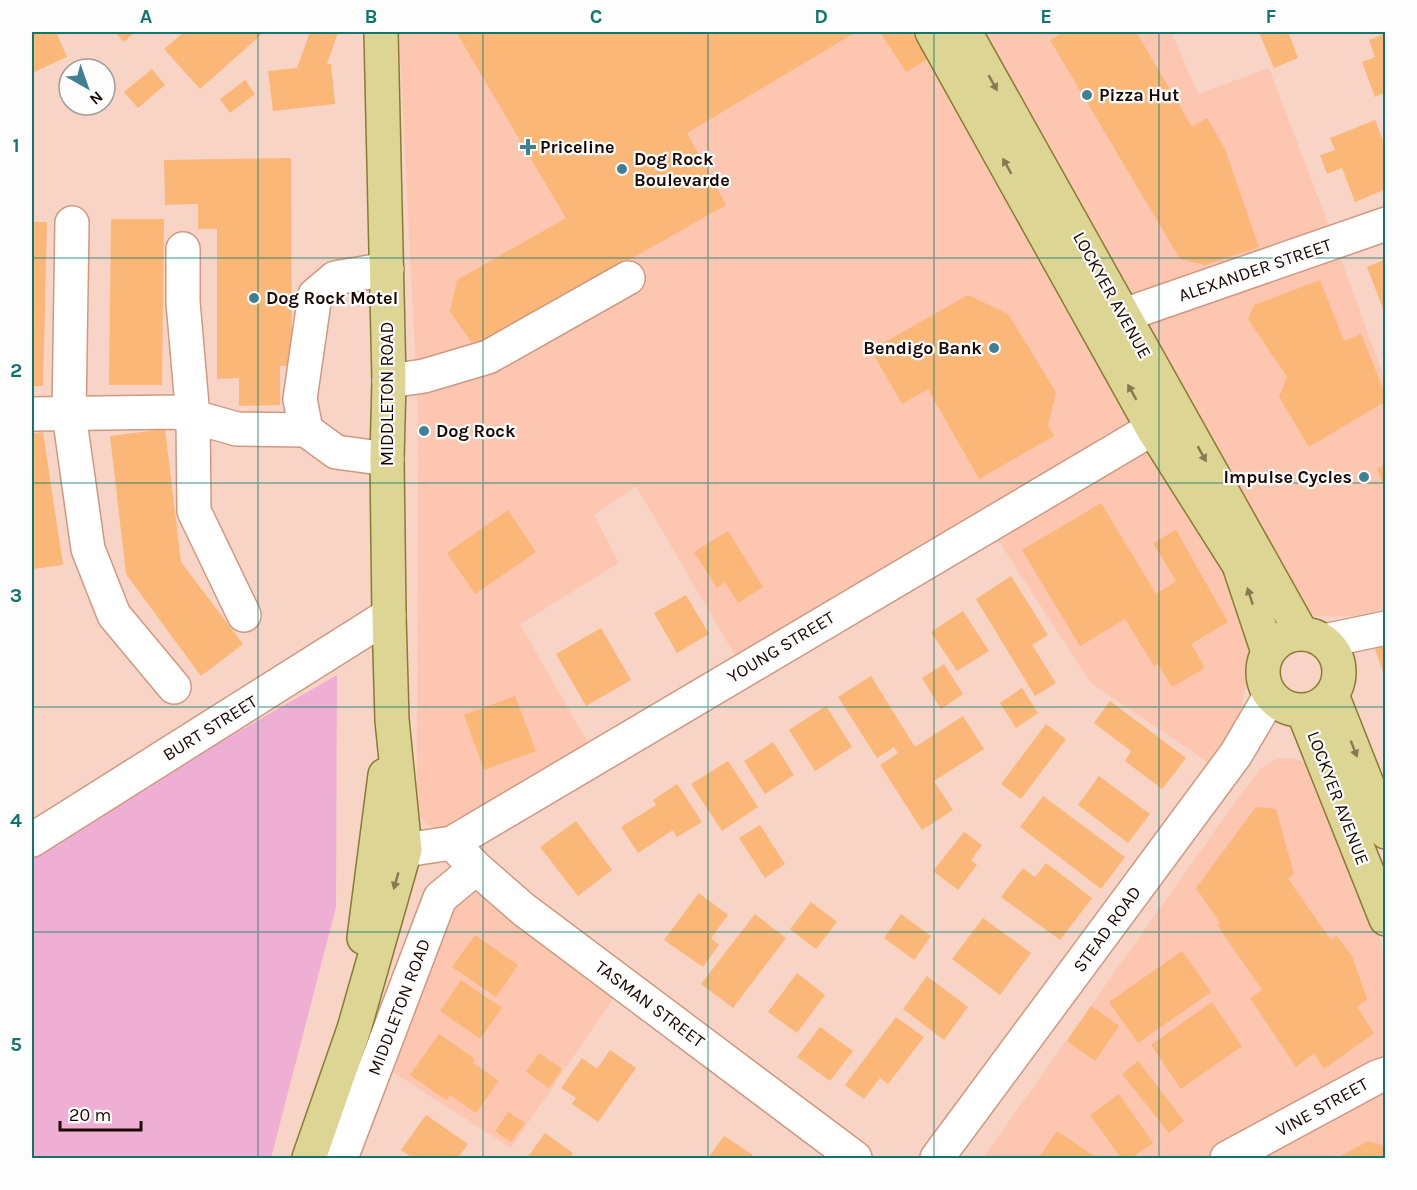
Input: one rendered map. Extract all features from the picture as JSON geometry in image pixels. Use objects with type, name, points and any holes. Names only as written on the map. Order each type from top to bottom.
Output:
[{"type":"main road","name":"MIDDLETON ROAD","points":[[309,1158],[354,1029],[405,850],[392,720],[387,459],[389,381],[381,32]]},
{"type":"main road","name":"LOCKYER AVENUE","points":[[932,32],[1028,203],[1166,421],[1313,637]]},
{"type":"main road","name":"LOCKYER AVENUE","points":[[965,32],[1124,315],[1166,421],[1239,565],[1268,652]]},
{"type":"main road","points":[[1289,636],[1313,637],[1336,657],[1340,669],[1338,683],[1332,695],[1316,708],[1304,711],[1286,708],[1270,696],[1262,678],[1263,664],[1268,652],[1277,642],[1289,636]]},
{"type":"main road","name":"LOCKYER AVENUE","points":[[1332,695],[1386,831]]},
{"type":"main road","name":"LOCKYER AVENUE","points":[[1304,711],[1386,919]]},
{"type":"main road","name":"MIDDLETON ROAD","points":[[354,1029],[369,889],[392,720]]},
{"type":"street","points":[[1028,203],[1045,177]]},
{"type":"street","points":[[72,223],[69,414],[88,549],[114,615],[174,687]]},
{"type":"street","name":"ALEXANDER STREET","points":[[1124,315],[1386,224]]},
{"type":"street","points":[[183,249],[183,302],[193,417],[194,511],[244,615]]},
{"type":"street","points":[[306,430],[300,399],[315,295],[335,278],[387,269]]},
{"type":"street","points":[[389,381],[424,376],[488,357],[628,278]]},
{"type":"street","points":[[32,414],[176,412],[237,429],[306,430],[336,452],[387,459]]},
{"type":"street","name":"YOUNG STREET","points":[[405,850],[452,843],[1166,421]]},
{"type":"street","name":"BURT STREET","points":[[32,840],[389,615]]},
{"type":"street","points":[[1313,637],[1386,628]]},
{"type":"street","name":"STEAD ROAD","points":[[937,1158],[1236,754],[1270,696]]},
{"type":"street","name":"TASMAN STREET","points":[[452,843],[476,868],[523,909],[855,1158]]},
{"type":"street","name":"MIDDLETON ROAD","points":[[341,1158],[440,898],[476,868]]},
{"type":"street","name":"VINE STREET","points":[[1227,1158],[1386,1074]]},
{"type":"shaded area","points":[[399,32],[1171,32],[1198,94],[1269,68],[1385,381],[1385,609],[1353,616],[1278,617],[1249,636],[1246,684],[1238,723],[1212,765],[1091,683],[981,514],[736,657],[636,486],[594,515],[619,563],[520,624],[588,743],[459,825],[443,829],[428,826],[417,812],[418,413]]},
{"type":"shaded area","points":[[337,675],[336,907],[271,1158],[32,1158],[32,850]]},
{"type":"shaded area","points":[[1291,758],[1304,762],[1316,777],[1356,873],[1385,953],[1385,1158],[983,1158],[1260,769],[1276,759]]},
{"type":"shaded area","points":[[477,890],[614,997],[511,1148],[391,1071],[455,908]]},
{"type":"building","points":[[32,32],[56,32],[67,57],[57,57],[57,62],[32,73]]},
{"type":"building","points":[[115,32],[135,32],[124,42]]},
{"type":"building","points":[[184,32],[264,32],[200,89],[164,49]]},
{"type":"building","points":[[310,32],[338,32],[327,64],[331,64],[335,104],[273,111],[268,71],[297,68]]},
{"type":"building","name":"Dog Rock Boulevarde","points":[[456,32],[856,32],[687,133],[726,205],[475,347],[450,312],[457,280],[566,218]]},
{"type":"building","points":[[880,32],[912,32],[928,59],[906,72]]},
{"type":"building","points":[[1064,32],[1136,32],[1192,127],[1207,118],[1225,149],[1259,247],[1205,265],[1180,259],[1050,40]]},
{"type":"building","points":[[1259,32],[1288,32],[1298,58],[1274,68]]},
{"type":"building","points":[[1386,33],[1386,92],[1375,97],[1362,62],[1375,57],[1369,40]]},
{"type":"building","points":[[152,69],[165,85],[138,108],[124,92]]},
{"type":"building","points":[[245,80],[255,94],[230,113],[220,99]]},
{"type":"building","points":[[1375,120],[1386,148],[1386,189],[1355,202],[1342,168],[1327,174],[1320,155],[1335,150],[1330,138]]},
{"type":"building","name":"Dog Rock Motel","points":[[291,158],[292,366],[280,366],[280,405],[239,406],[239,378],[217,379],[217,229],[198,229],[198,204],[165,205],[164,160]]},
{"type":"building","points":[[111,219],[164,219],[162,385],[109,385]]},
{"type":"building","points":[[32,222],[47,222],[43,386],[32,386]]},
{"type":"building","points":[[1386,259],[1386,314],[1385,314],[1367,267]]},
{"type":"building","points":[[1320,280],[1344,341],[1361,334],[1386,401],[1309,447],[1279,397],[1287,377],[1248,319],[1254,305]]},
{"type":"building","points":[[968,295],[1008,314],[1056,392],[1048,425],[1054,436],[979,479],[928,389],[902,404],[871,350]]},
{"type":"building","points":[[165,429],[181,562],[243,644],[201,676],[126,574],[110,436]]},
{"type":"building","points":[[43,432],[63,565],[32,569],[32,434]]},
{"type":"building","points":[[1386,465],[1386,489],[1385,489],[1377,468]]},
{"type":"building","points":[[1101,503],[1156,594],[1176,581],[1153,543],[1176,530],[1228,622],[1191,644],[1205,668],[1172,687],[1158,664],[1154,666],[1125,619],[1080,646],[1022,550]]},
{"type":"building","points":[[508,510],[536,552],[475,594],[447,553]]},
{"type":"building","points":[[728,531],[763,587],[738,603],[725,582],[717,588],[694,552]]},
{"type":"building","points":[[1011,576],[1048,635],[1032,645],[1056,683],[1035,696],[976,599]]},
{"type":"building","points":[[686,595],[709,634],[677,653],[654,613]]},
{"type":"building","points":[[963,611],[989,651],[957,671],[931,632]]},
{"type":"building","points":[[601,628],[631,680],[586,706],[556,654]]},
{"type":"building","points":[[1386,645],[1386,678],[1385,678],[1375,649]]},
{"type":"building","points":[[944,664],[963,694],[941,709],[922,678]]},
{"type":"building","points":[[871,676],[915,747],[963,716],[984,749],[934,781],[953,810],[922,830],[880,765],[898,753],[894,747],[877,758],[838,697]]},
{"type":"building","points":[[1022,688],[1038,713],[1016,728],[1000,703]]},
{"type":"building","points":[[515,696],[536,751],[484,770],[464,715]]},
{"type":"building","points":[[1110,701],[1186,758],[1162,789],[1125,761],[1131,751],[1094,723]]},
{"type":"building","points":[[826,706],[852,747],[815,771],[789,730]]},
{"type":"building","points":[[1046,724],[1066,739],[1021,799],[1001,784]]},
{"type":"building","points":[[773,742],[794,775],[765,794],[744,761]]},
{"type":"building","points":[[728,761],[758,807],[722,831],[691,784]]},
{"type":"building","points":[[1099,776],[1150,814],[1128,843],[1078,805]]},
{"type":"building","points":[[677,784],[702,822],[677,837],[673,830],[638,853],[621,827],[656,805],[653,800]]},
{"type":"building","points":[[1043,796],[1125,857],[1101,889],[1020,827]]},
{"type":"building","points":[[1256,807],[1276,809],[1294,874],[1288,879],[1331,940],[1337,936],[1352,956],[1367,999],[1357,1007],[1374,1033],[1324,1069],[1314,1053],[1296,1067],[1250,998],[1262,990],[1217,925],[1220,923],[1196,888]]},
{"type":"building","points":[[576,821],[612,870],[578,896],[540,847]]},
{"type":"building","points":[[760,825],[785,864],[765,878],[739,838]]},
{"type":"building","points":[[964,832],[982,845],[971,860],[977,865],[958,890],[933,871]]},
{"type":"building","points":[[1046,863],[1092,898],[1060,940],[1001,897],[1023,868],[1035,877]]},
{"type":"building","points":[[699,893],[728,915],[711,938],[719,945],[703,967],[664,940]]},
{"type":"building","points":[[811,902],[837,922],[816,949],[790,929]]},
{"type":"building","points":[[755,914],[786,938],[733,1008],[701,984]]},
{"type":"building","points":[[901,914],[931,936],[914,960],[884,938]]},
{"type":"building","points":[[983,918],[1031,953],[1000,995],[952,959]]},
{"type":"building","points":[[475,935],[518,965],[496,997],[452,967]]},
{"type":"building","points":[[1182,951],[1211,992],[1138,1043],[1109,1002]]},
{"type":"building","points":[[797,973],[825,995],[797,1033],[768,1012]]},
{"type":"building","points":[[927,976],[968,1007],[944,1040],[903,1009]]},
{"type":"building","points":[[461,980],[502,1008],[480,1039],[440,1011]]},
{"type":"building","points":[[1212,1002],[1242,1046],[1181,1089],[1151,1045]]},
{"type":"building","points":[[1091,1006],[1119,1026],[1095,1061],[1067,1041]]},
{"type":"building","points":[[896,1017],[924,1037],[888,1084],[880,1078],[864,1099],[845,1085]]},
{"type":"building","points":[[820,1027],[853,1051],[830,1081],[797,1057]]},
{"type":"building","points":[[439,1034],[475,1059],[473,1063],[499,1081],[476,1113],[450,1095],[446,1100],[410,1075]]},
{"type":"building","points":[[610,1050],[636,1068],[598,1122],[572,1104],[576,1098],[561,1088],[582,1058],[597,1069]]},
{"type":"building","points":[[539,1053],[562,1069],[549,1088],[526,1072]]},
{"type":"building","points":[[1138,1061],[1184,1121],[1169,1133],[1122,1074]]},
{"type":"building","points":[[1119,1094],[1153,1143],[1131,1158],[1121,1158],[1090,1115]]},
{"type":"building","points":[[508,1112],[525,1123],[511,1142],[495,1131]]},
{"type":"building","points":[[426,1115],[468,1144],[458,1158],[413,1158],[401,1150]]},
{"type":"building","points":[[1057,1131],[1097,1158],[1038,1158]]},
{"type":"building","points":[[545,1133],[573,1153],[569,1158],[527,1158]]},
{"type":"building","points":[[724,1136],[753,1155],[750,1158],[708,1158]]},
{"type":"building","points":[[1368,1141],[1382,1145],[1386,1151],[1386,1158],[1337,1158]]},
{"type":"place","name":"Pizza Hut","points":[[1087,95]]},
{"type":"place","name":"Priceline","points":[[528,147]]},
{"type":"place","name":"Dog Rock Boulevarde","points":[[622,169]]},
{"type":"place","name":"Dog Rock Motel","points":[[254,298]]},
{"type":"place","name":"Bendigo Bank","points":[[994,348]]},
{"type":"place","name":"Dog Rock","points":[[424,431]]},
{"type":"place","name":"Impulse Cycles","points":[[1364,477]]}]
